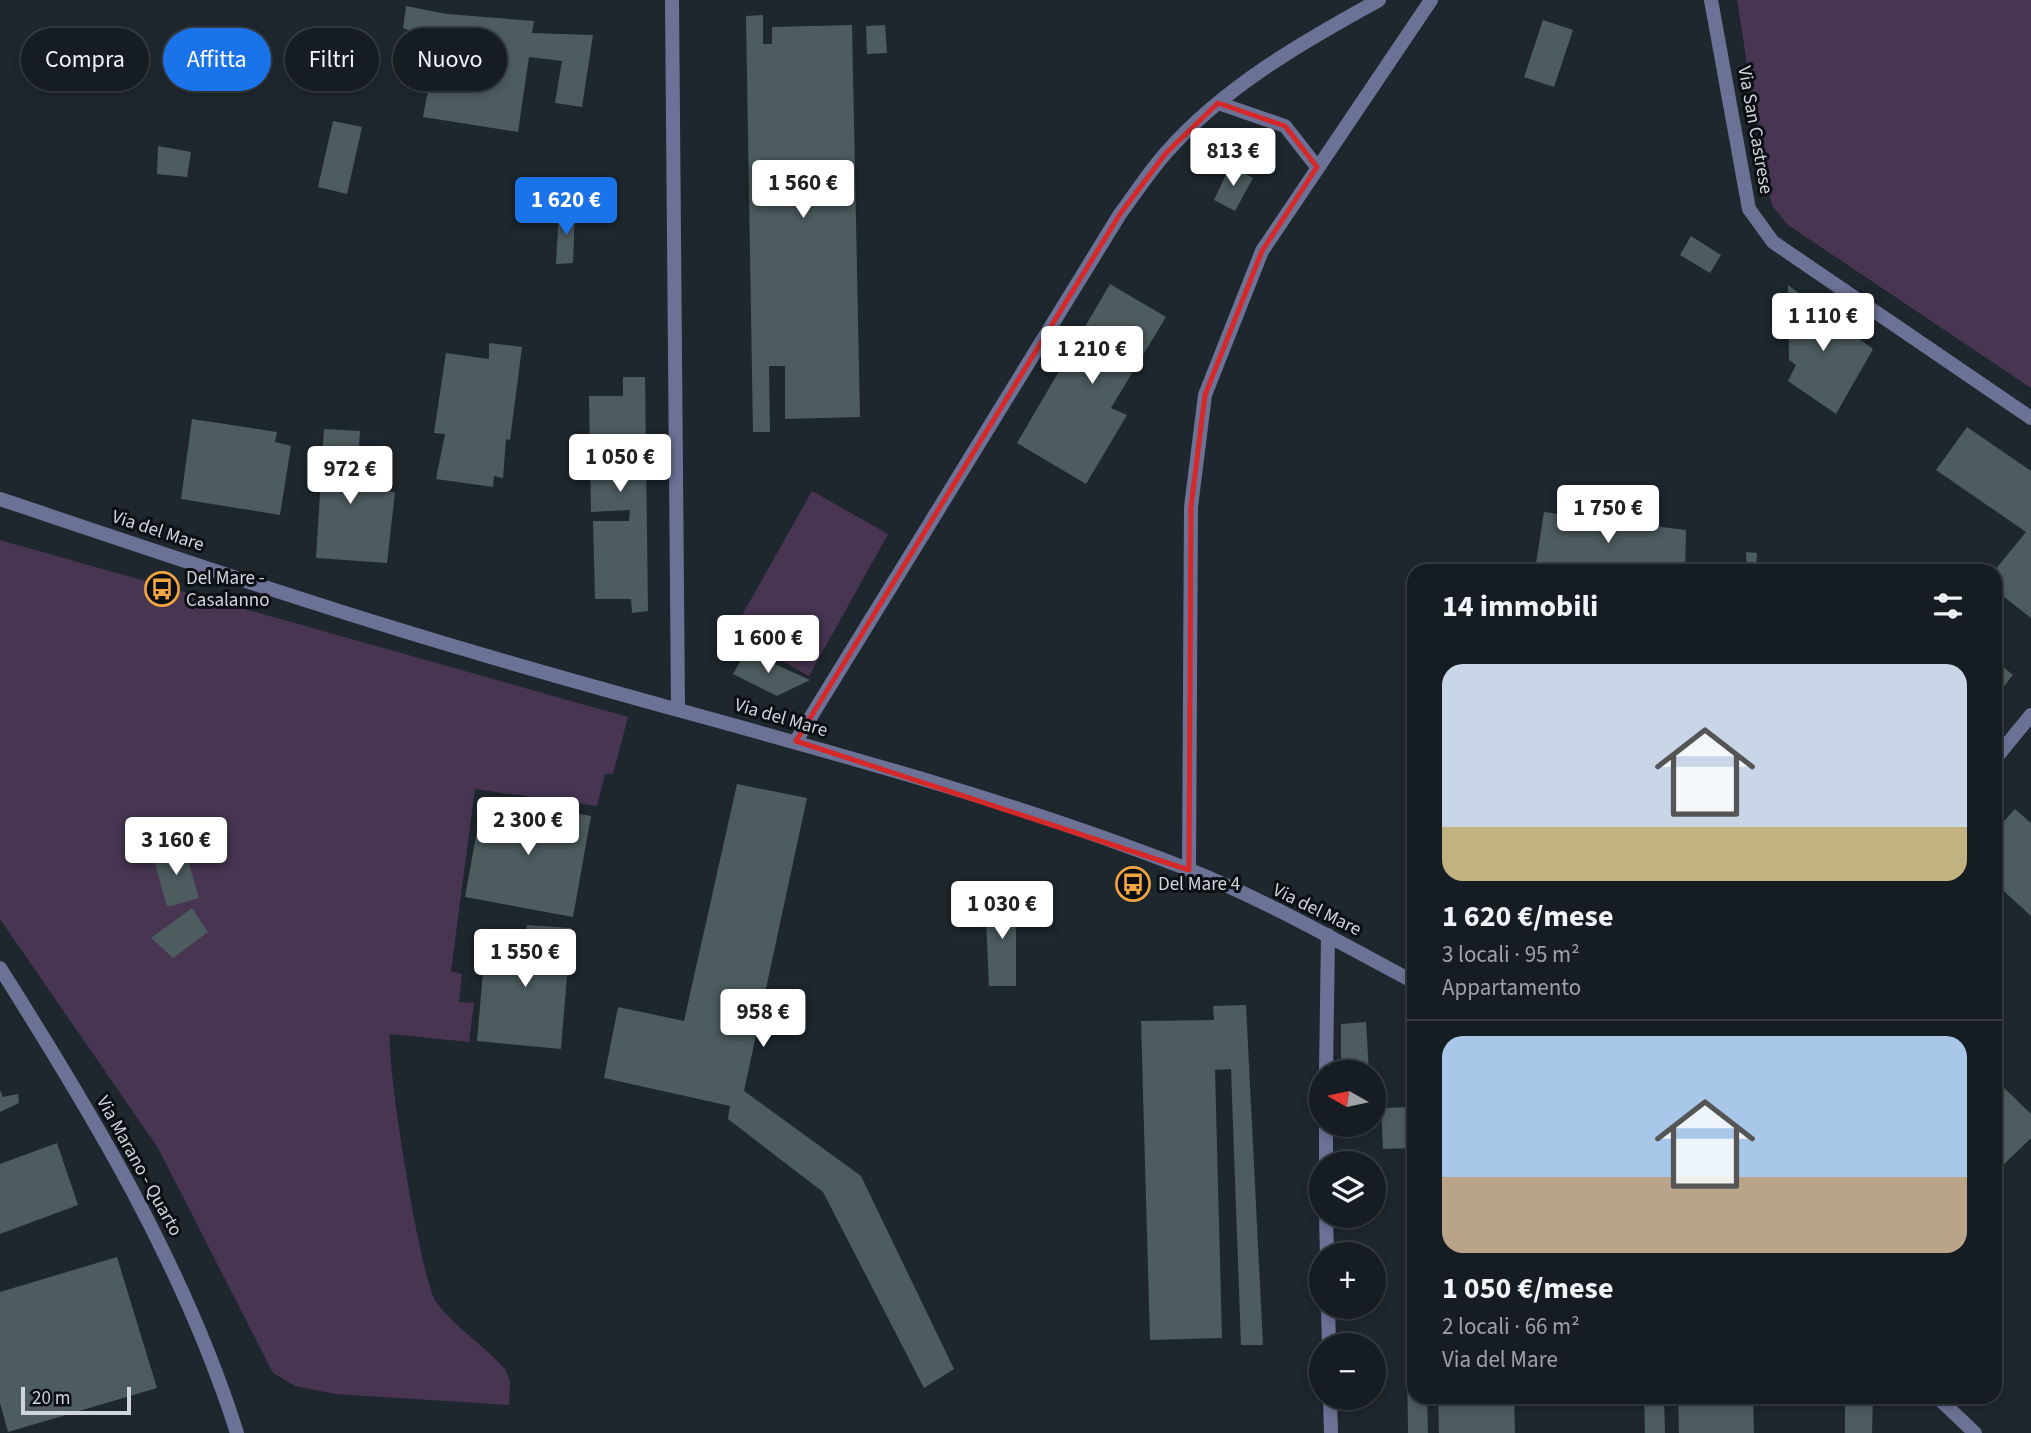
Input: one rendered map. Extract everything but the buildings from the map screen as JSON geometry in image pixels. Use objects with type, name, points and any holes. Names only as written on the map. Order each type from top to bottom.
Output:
[{"type":"street","points":[[672,0],[678,708]]},
{"type":"street","points":[[796,741],[1120,214],[1166,153],[1218,103],[1326,29],[1379,0]]},
{"type":"street","points":[[1189,870],[1191,507],[1205,395],[1262,251],[1431,0]]},
{"type":"street","name":"Via San Castrese","points":[[1711,0],[1749,209],[1773,242],[2031,418]]},
{"type":"street","points":[[1218,103],[1284,126],[1317,167]]},
{"type":"street","name":"Via del Mare","points":[[0,499],[481,654],[796,741],[1094,834],[1189,870],[1328,935],[1407,978]]},
{"type":"street","points":[[2002,750],[2031,715]]},
{"type":"street","points":[[1326,1060],[1328,935]]},
{"type":"street","name":"Via Marano - Quarto","points":[[0,968],[150,1220],[224,1392],[237,1433]]},
{"type":"street","points":[[1945,1404],[1975,1433]]},
{"type":"street","points":[[1330,1410],[1331,1433]]},
{"type":"highlighted area","points":[[1218,103],[1285,126],[1317,167],[1262,251],[1205,395],[1191,507],[1189,870],[796,741],[1120,214],[1166,153]]},
{"type":"shaded area","points":[[1737,0],[2031,0],[2031,388],[1788,225],[1773,207],[1766,184]]},
{"type":"shaded area","points":[[812,491],[888,534],[809,676],[732,633]]},
{"type":"shaded area","points":[[0,540],[628,717],[613,774],[605,774],[597,806],[475,789],[451,971],[462,974],[459,1002],[474,1003],[469,1042],[390,1034],[393,1085],[406,1171],[430,1286],[436,1302],[444,1311],[505,1369],[510,1381],[509,1405],[335,1394],[295,1386],[273,1373],[158,1148],[0,919]]},
{"type":"place","name":"Del Mare - Casalanno","points":[[162,589]]},
{"type":"place","name":"Del Mare 4","points":[[1133,884]]}]
